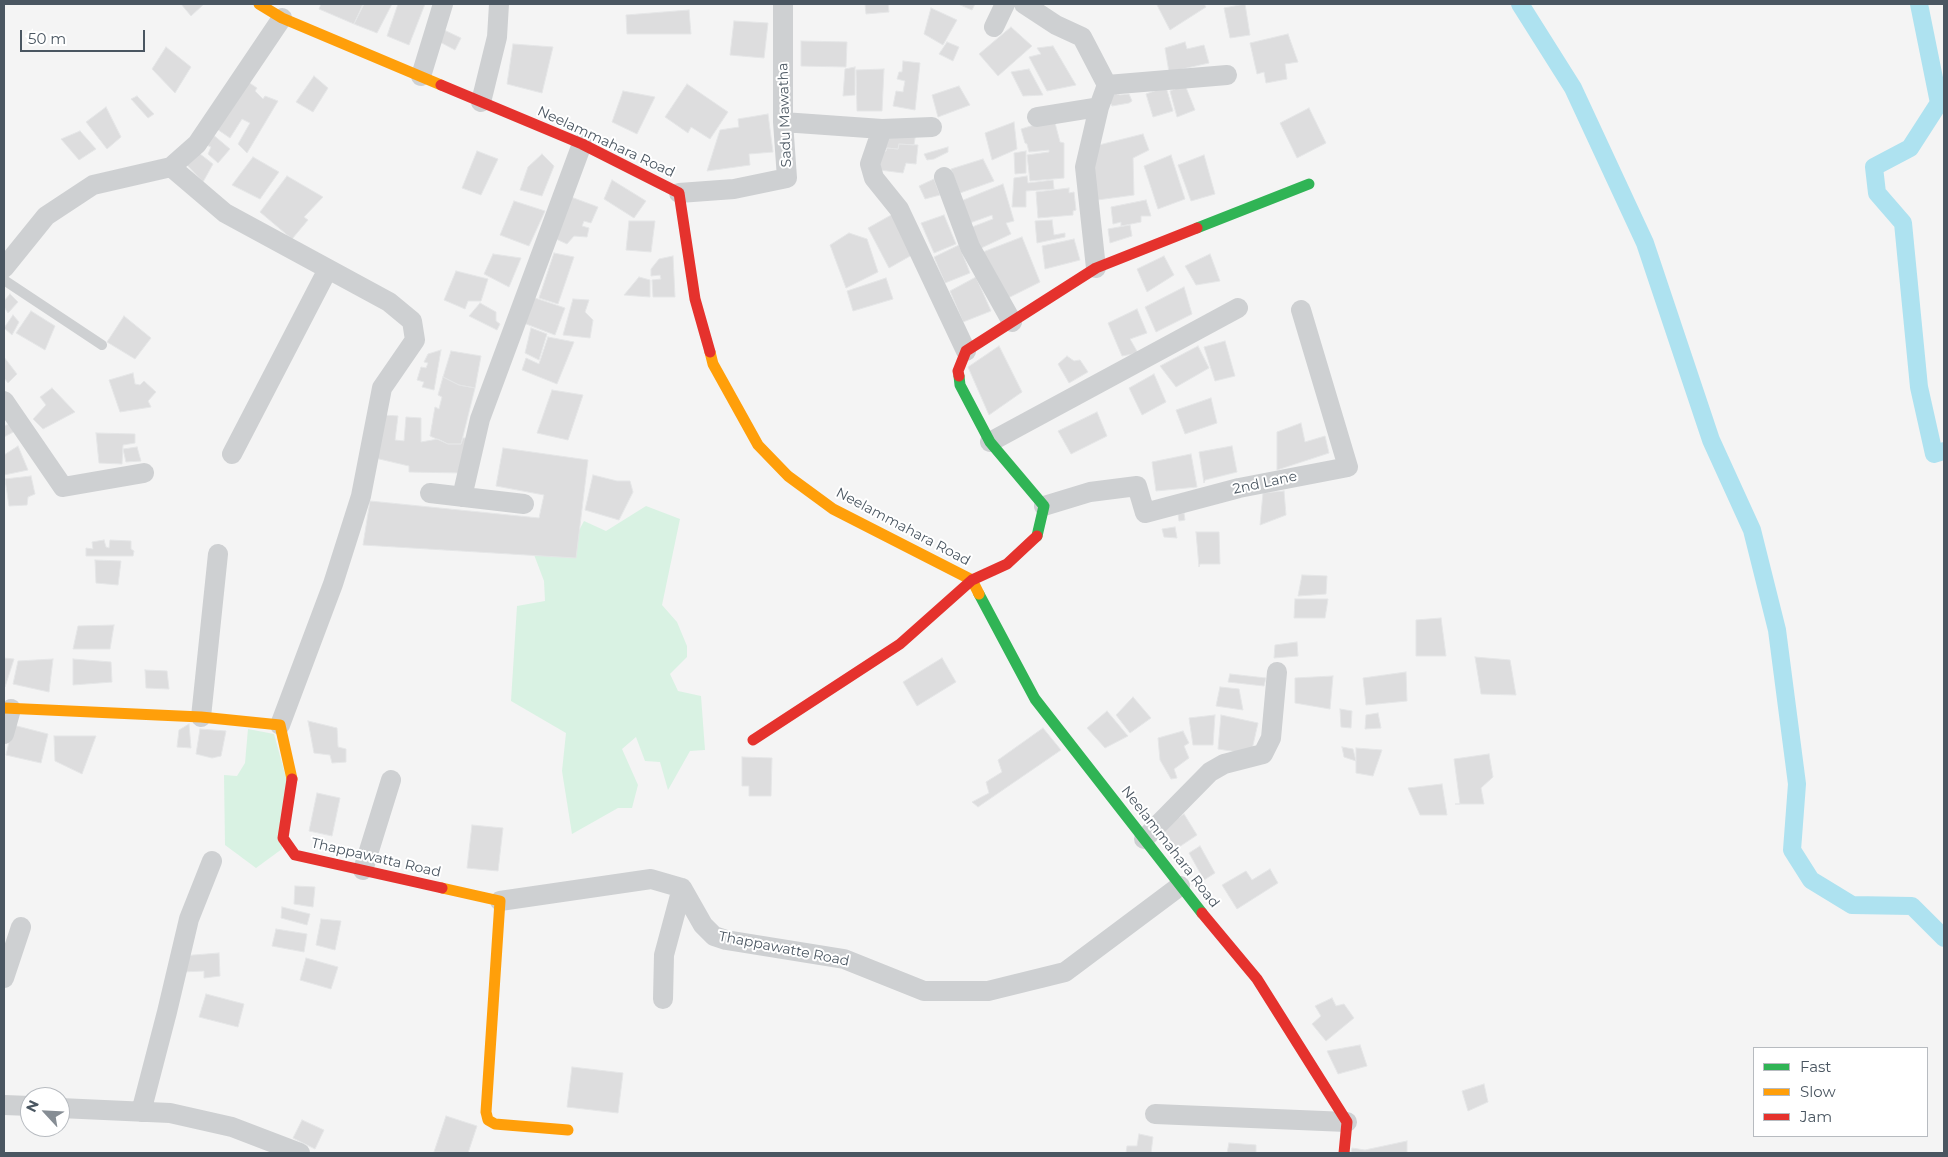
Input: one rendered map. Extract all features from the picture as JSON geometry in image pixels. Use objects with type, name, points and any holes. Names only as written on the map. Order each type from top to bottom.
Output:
[{"type":"street","name":"Neelammahara Road","points":[[259,4],[282,18],[582,144],[678,193],[695,299],[712,364],[758,445],[788,476],[833,510],[972,580],[1035,698],[1180,886],[1257,979],[1347,1122]]},
{"type":"street","points":[[421,76],[443,4]]},
{"type":"street","points":[[480,102],[497,37],[499,4]]},
{"type":"street","name":"Sadu Mawatha","points":[[678,193],[734,190],[787,178],[783,122],[783,4]]},
{"type":"street","points":[[994,27],[1004,4]]},
{"type":"street","points":[[1024,4],[1056,25],[1082,37],[1107,85],[1099,107],[1085,166],[1096,268]]},
{"type":"street","points":[[4,268],[46,216],[93,185],[171,167],[197,144],[282,18]]},
{"type":"street","points":[[1107,85],[1227,75]]},
{"type":"street","points":[[1036,117],[1099,107]]},
{"type":"street","points":[[783,122],[882,129],[932,127]]},
{"type":"street","points":[[882,129],[870,164],[874,178],[899,209],[966,350]]},
{"type":"street","points":[[462,497],[480,419],[582,144]]},
{"type":"street","points":[[4,734],[7,708],[201,717],[280,725],[333,584],[361,496],[382,388],[415,340],[412,322],[389,302],[225,213],[171,167]]},
{"type":"street","points":[[944,177],[970,247],[1012,322]]},
{"type":"street","points":[[753,740],[900,644],[972,580],[1007,564],[1038,535],[1044,506],[990,442],[960,385],[958,371],[966,350],[1096,268],[1309,184]]},
{"type":"street","points":[[232,454],[328,269]]},
{"type":"street","points":[[990,442],[1238,308]]},
{"type":"street","name":"2nd Lane","points":[[1044,506],[1090,492],[1137,486],[1145,513],[1239,488],[1348,467],[1301,310]]},
{"type":"street","points":[[4,401],[63,487],[144,473]]},
{"type":"street","points":[[430,493],[524,504]]},
{"type":"street","points":[[201,717],[218,554]]},
{"type":"street","points":[[1144,839],[1210,772],[1224,764],[1263,754],[1270,738],[1277,672]]},
{"type":"street","name":"Thappawatta Road","points":[[280,725],[292,777],[283,838],[295,855],[500,901]]},
{"type":"street","points":[[363,870],[391,780]]},
{"type":"street","points":[[141,1112],[190,919],[212,861]]},
{"type":"street","points":[[568,1130],[495,1124],[488,1120],[487,1102],[500,901],[651,879],[682,888],[664,955],[662,999]]},
{"type":"street","name":"Thappawatte Road","points":[[682,888],[703,925],[714,936],[726,940],[844,959],[924,991],[988,991],[1064,972],[1180,886]]},
{"type":"street","points":[[4,978],[21,926]]},
{"type":"street","points":[[4,1105],[20,1106]]},
{"type":"street","points":[[70,1108],[170,1113],[232,1127],[300,1153]]},
{"type":"street","points":[[1155,1114],[1347,1122],[1344,1153]]},
{"type":"lane","points":[[4,280],[102,345]]},
{"type":"green space","points":[[646,506],[680,519],[662,605],[677,622],[687,646],[687,657],[670,674],[678,691],[701,696],[705,750],[690,751],[668,790],[660,762],[645,761],[636,737],[622,749],[638,785],[632,808],[618,808],[572,834],[562,771],[566,733],[511,701],[517,606],[545,601],[544,581],[533,552],[567,553],[584,521],[606,531]]},
{"type":"green space","points":[[248,729],[274,734],[287,781],[282,849],[256,868],[225,845],[224,775],[237,776],[245,763]]},
{"type":"building","points":[[181,4],[204,4],[191,16]]},
{"type":"building","points":[[321,4],[363,4],[354,24],[319,9]]},
{"type":"building","points":[[364,4],[392,4],[377,33],[354,24]]},
{"type":"building","points":[[398,4],[425,4],[409,45],[387,36]]},
{"type":"building","points":[[865,4],[888,4],[889,12],[866,14]]},
{"type":"building","points":[[958,4],[975,4],[972,10]]},
{"type":"building","points":[[1204,4],[1206,7],[1170,30],[1157,5]]},
{"type":"building","points":[[1245,4],[1250,35],[1230,38],[1224,8]]},
{"type":"building","points":[[931,8],[957,20],[943,45],[924,34]]},
{"type":"building","points":[[689,10],[691,34],[627,34],[626,15]]},
{"type":"building","points":[[734,21],[768,23],[764,58],[730,55]]},
{"type":"building","points":[[1011,27],[1032,46],[998,76],[979,54]]},
{"type":"building","points":[[444,30],[461,38],[455,50],[438,41]]},
{"type":"building","points":[[1288,34],[1298,62],[1285,64],[1287,79],[1266,83],[1264,72],[1257,74],[1250,43]]},
{"type":"building","points":[[801,41],[847,42],[846,67],[801,66]]},
{"type":"building","points":[[947,42],[959,47],[953,61],[939,54]]},
{"type":"building","points":[[1185,42],[1187,49],[1204,45],[1209,63],[1169,72],[1165,48]]},
{"type":"building","points":[[513,44],[553,47],[542,93],[507,84]]},
{"type":"building","points":[[1053,46],[1076,85],[1047,91],[1029,57],[1041,54],[1037,48]]},
{"type":"building","points":[[166,47],[191,67],[175,93],[152,69]]},
{"type":"building","points":[[903,61],[920,63],[915,110],[893,106],[896,91],[903,92],[905,81],[897,79],[899,72],[902,72]]},
{"type":"building","points":[[855,67],[855,95],[843,96],[845,69]]},
{"type":"building","points":[[884,69],[882,111],[857,111],[856,70]]},
{"type":"building","points":[[1029,69],[1043,95],[1023,96],[1011,72]]},
{"type":"building","points":[[314,76],[328,88],[313,112],[296,102]]},
{"type":"building","points":[[245,80],[257,88],[255,91],[263,99],[265,96],[278,101],[247,153],[238,144],[250,123],[242,119],[230,138],[214,127]]},
{"type":"building","points":[[687,84],[728,112],[710,139],[691,127],[688,133],[665,117]]},
{"type":"building","points":[[1185,85],[1195,110],[1177,117],[1170,91]]},
{"type":"building","points":[[959,86],[970,105],[938,117],[932,95]]},
{"type":"building","points":[[1166,87],[1173,111],[1153,117],[1146,94]]},
{"type":"building","points":[[623,91],[655,97],[637,134],[612,122]]},
{"type":"building","points":[[1114,93],[1120,95],[1129,94],[1132,101],[1112,106],[1108,98]]},
{"type":"building","points":[[137,96],[154,114],[148,118],[131,99]]},
{"type":"building","points":[[106,107],[121,137],[107,149],[86,122]]},
{"type":"building","points":[[1309,108],[1326,143],[1297,158],[1280,123]]},
{"type":"building","points":[[768,114],[773,152],[749,154],[750,165],[707,171],[720,130],[739,127],[738,119]]},
{"type":"building","points":[[1054,119],[1060,142],[1064,143],[1064,178],[1030,181],[1027,155],[1049,152],[1049,150],[1029,152],[1021,129]]},
{"type":"building","points":[[1014,122],[1017,149],[992,160],[985,133]]},
{"type":"building","points":[[80,131],[96,149],[79,160],[61,139]]},
{"type":"building","points":[[916,132],[914,145],[899,144],[898,149],[887,148],[886,151],[882,151],[884,137]]},
{"type":"building","points":[[211,133],[230,149],[218,163],[208,154],[211,147],[204,144]]},
{"type":"building","points":[[1143,134],[1149,150],[1133,158],[1134,195],[1090,201],[1091,147]]},
{"type":"building","points":[[899,144],[918,145],[916,164],[906,163],[903,173],[872,169],[875,150],[898,149]]},
{"type":"building","points":[[948,147],[948,152],[934,159],[927,160],[924,154]]},
{"type":"building","points":[[195,150],[213,164],[203,182],[186,164]]},
{"type":"building","points":[[477,151],[498,159],[481,195],[462,188]]},
{"type":"building","points":[[1026,151],[1026,173],[1015,174],[1014,153]]},
{"type":"building","points":[[542,154],[554,166],[542,196],[520,190],[528,167]]},
{"type":"building","points":[[1171,155],[1185,199],[1158,209],[1144,166]]},
{"type":"building","points":[[1204,155],[1215,194],[1191,201],[1178,165]]},
{"type":"building","points":[[253,157],[279,172],[260,199],[232,185]]},
{"type":"building","points":[[983,159],[994,181],[960,193],[951,169]]},
{"type":"building","points":[[287,176],[323,197],[304,217],[308,220],[292,239],[260,212]]},
{"type":"building","points":[[1027,176],[1028,183],[1053,180],[1054,189],[1026,191],[1026,207],[1012,207],[1014,178]]},
{"type":"building","points":[[934,179],[940,195],[925,199],[919,186]]},
{"type":"building","points":[[612,180],[646,201],[634,218],[604,199]]},
{"type":"building","points":[[1003,184],[1014,221],[1006,223],[1011,234],[977,250],[972,227],[993,219],[992,215],[967,224],[961,201]]},
{"type":"building","points":[[1069,188],[1069,193],[1074,192],[1076,210],[1073,211],[1073,215],[1038,218],[1036,192]]},
{"type":"building","points":[[571,197],[598,207],[591,223],[584,221],[582,226],[589,228],[587,237],[574,236],[567,244],[556,239]]},
{"type":"building","points":[[1146,200],[1151,216],[1141,216],[1141,222],[1121,226],[1121,222],[1113,224],[1111,207]]},
{"type":"building","points":[[514,201],[545,211],[529,246],[500,235]]},
{"type":"building","points":[[893,214],[912,255],[889,268],[868,228]]},
{"type":"building","points":[[944,215],[956,244],[934,253],[921,223]]},
{"type":"building","points":[[1052,220],[1054,235],[1065,233],[1065,237],[1037,243],[1035,221]]},
{"type":"building","points":[[629,221],[655,221],[651,252],[626,250]]},
{"type":"building","points":[[1130,225],[1132,236],[1110,243],[1108,229]]},
{"type":"building","points":[[849,233],[867,239],[878,272],[846,288],[830,245]]},
{"type":"building","points":[[1022,237],[1040,282],[1004,300],[983,252]]},
{"type":"building","points":[[1074,239],[1080,260],[1045,269],[1042,246]]},
{"type":"building","points":[[959,245],[970,273],[945,283],[934,257]]},
{"type":"building","points":[[554,253],[574,257],[558,304],[539,298]]},
{"type":"building","points":[[493,254],[521,258],[509,287],[484,274]]},
{"type":"building","points":[[1210,254],[1220,281],[1196,285],[1185,266]]},
{"type":"building","points":[[673,256],[675,297],[653,297],[652,280],[661,279],[660,275],[651,276],[651,269],[659,259]]},
{"type":"building","points":[[1164,256],[1174,275],[1147,292],[1137,269]]},
{"type":"building","points":[[456,271],[488,279],[481,301],[468,301],[465,309],[444,300]]},
{"type":"building","points":[[639,277],[650,280],[650,297],[624,295]]},
{"type":"building","points":[[976,277],[991,311],[963,322],[950,291]]},
{"type":"building","points":[[886,278],[893,299],[853,311],[847,291]]},
{"type":"building","points":[[1184,287],[1192,314],[1156,332],[1145,307]]},
{"type":"building","points":[[10,294],[18,302],[8,313],[4,307],[4,301]]},
{"type":"building","points":[[532,297],[565,308],[555,335],[521,322]]},
{"type":"building","points":[[573,299],[589,300],[585,312],[593,320],[590,338],[563,335]]},
{"type":"building","points":[[480,303],[496,312],[496,321],[500,324],[497,330],[469,316]]},
{"type":"building","points":[[1137,309],[1147,333],[1130,339],[1138,353],[1122,356],[1108,323]]},
{"type":"building","points":[[31,311],[55,326],[45,350],[16,333]]},
{"type":"building","points":[[13,315],[19,322],[12,335],[4,328]]},
{"type":"building","points":[[124,316],[151,338],[135,359],[107,342]]},
{"type":"building","points":[[531,328],[547,334],[539,360],[525,353]]},
{"type":"building","points":[[548,337],[574,342],[557,384],[522,370],[526,358],[539,364]]},
{"type":"building","points":[[1225,341],[1235,376],[1215,381],[1204,347]]},
{"type":"building","points":[[999,346],[1022,392],[989,415],[968,367]]},
{"type":"building","points":[[1198,346],[1209,368],[1176,387],[1160,366]]},
{"type":"building","points":[[441,350],[434,390],[422,387],[424,382],[417,380],[421,367],[426,368],[428,363],[424,362],[428,354]]},
{"type":"building","points":[[451,351],[481,356],[475,388],[459,385],[443,377]]},
{"type":"building","points":[[1067,356],[1074,361],[1080,360],[1088,372],[1069,383],[1058,364]]},
{"type":"building","points":[[4,357],[17,374],[8,383],[4,378]]},
{"type":"building","points":[[133,373],[135,384],[140,385],[144,381],[156,392],[148,401],[151,407],[120,412],[109,380]]},
{"type":"building","points":[[1154,374],[1166,402],[1142,415],[1129,388]]},
{"type":"building","points":[[443,377],[459,385],[475,388],[461,444],[448,444],[430,436],[435,407],[439,409],[442,397],[438,395]]},
{"type":"building","points":[[52,388],[75,412],[43,429],[33,419],[46,405],[40,397]]},
{"type":"building","points":[[552,390],[583,395],[568,440],[537,433]]},
{"type":"building","points":[[1211,398],[1217,423],[1185,434],[1176,410]]},
{"type":"building","points":[[1097,412],[1107,436],[1071,454],[1058,431]]},
{"type":"building","points":[[383,415],[398,416],[395,440],[404,441],[406,417],[421,418],[421,442],[438,439],[448,444],[461,444],[463,438],[471,438],[463,473],[409,472],[409,466],[375,458]]},
{"type":"building","points":[[14,422],[17,430],[4,437],[4,426]]},
{"type":"building","points":[[1301,423],[1305,442],[1325,436],[1329,453],[1277,470],[1277,432]]},
{"type":"building","points":[[96,433],[135,434],[135,443],[123,445],[122,464],[99,463]]},
{"type":"building","points":[[18,446],[28,470],[4,475],[4,455]]},
{"type":"building","points":[[1232,446],[1237,472],[1205,480],[1204,483],[1199,452]]},
{"type":"building","points":[[137,447],[141,461],[126,462],[123,449]]},
{"type":"building","points":[[503,448],[588,460],[576,558],[363,545],[370,501],[539,518],[544,495],[496,486]]},
{"type":"building","points":[[1191,454],[1197,487],[1156,491],[1152,462]]},
{"type":"building","points":[[593,475],[617,481],[630,481],[633,492],[619,520],[585,510]]},
{"type":"building","points":[[31,476],[35,494],[28,497],[27,505],[9,506],[5,479]]},
{"type":"building","points":[[1284,491],[1286,515],[1260,525],[1263,493]]},
{"type":"building","points":[[1184,513],[1185,520],[1179,521],[1178,514]]},
{"type":"building","points":[[1175,527],[1177,538],[1164,537],[1162,529]]},
{"type":"building","points":[[1196,532],[1219,532],[1220,564],[1200,564],[1199,567]]},
{"type":"building","points":[[104,540],[106,547],[109,548],[110,540],[131,541],[131,549],[134,551],[133,556],[86,556],[86,548],[93,549],[92,542]]},
{"type":"building","points":[[95,560],[121,561],[118,585],[96,583]]},
{"type":"building","points":[[1302,575],[1327,576],[1326,594],[1298,596]]},
{"type":"building","points":[[1295,599],[1328,599],[1325,618],[1294,618]]},
{"type":"building","points":[[1441,618],[1446,656],[1416,656],[1416,620]]},
{"type":"building","points":[[114,625],[110,649],[73,649],[78,626]]},
{"type":"building","points":[[1297,642],[1298,656],[1274,658],[1275,645]]},
{"type":"building","points":[[1475,657],[1510,660],[1516,695],[1481,694]]},
{"type":"building","points":[[4,658],[14,659],[5,687],[4,687]]},
{"type":"building","points":[[942,658],[956,682],[917,706],[903,682]]},
{"type":"building","points":[[53,659],[49,692],[13,684],[18,661]]},
{"type":"building","points":[[73,659],[111,662],[112,682],[73,685]]},
{"type":"building","points":[[145,670],[167,671],[169,689],[146,688]]},
{"type":"building","points":[[1406,672],[1407,701],[1366,705],[1363,678]]},
{"type":"building","points":[[1230,674],[1266,678],[1264,686],[1228,682]]},
{"type":"building","points":[[1333,676],[1330,709],[1295,703],[1295,678]]},
{"type":"building","points":[[1220,687],[1239,689],[1243,710],[1216,706]]},
{"type":"building","points":[[1133,697],[1151,718],[1130,733],[1116,715]]},
{"type":"building","points":[[1340,709],[1352,711],[1351,728],[1341,727]]},
{"type":"building","points":[[1107,711],[1128,736],[1105,748],[1087,728]]},
{"type":"building","points":[[1378,713],[1381,728],[1365,729],[1366,715]]},
{"type":"building","points":[[1215,715],[1213,745],[1193,745],[1189,718]]},
{"type":"building","points":[[1221,715],[1258,723],[1251,754],[1218,749]]},
{"type":"building","points":[[308,721],[337,728],[338,747],[346,749],[346,762],[332,763],[330,755],[314,753]]},
{"type":"building","points":[[189,724],[191,748],[177,747],[179,730]]},
{"type":"building","points":[[13,725],[48,734],[41,763],[6,755]]},
{"type":"building","points":[[1043,728],[1061,750],[978,807],[972,802],[989,793],[986,782],[1002,772],[998,760]]},
{"type":"building","points":[[200,729],[226,731],[221,756],[212,758],[196,754]]},
{"type":"building","points":[[1183,731],[1189,743],[1184,746],[1189,758],[1174,769],[1177,778],[1171,779],[1160,760],[1158,738]]},
{"type":"building","points":[[54,736],[96,736],[82,774],[55,761]]},
{"type":"building","points":[[1342,747],[1353,749],[1356,761],[1344,757]]},
{"type":"building","points":[[1356,748],[1382,750],[1373,776],[1356,773]]},
{"type":"building","points":[[1489,754],[1493,777],[1481,788],[1484,804],[1460,804],[1454,759]]},
{"type":"building","points":[[742,757],[772,758],[771,796],[749,796],[749,786],[742,786]]},
{"type":"building","points":[[1442,784],[1447,815],[1420,815],[1408,788]]},
{"type":"building","points":[[317,793],[340,798],[332,836],[309,831]]},
{"type":"building","points":[[1184,814],[1197,835],[1176,849],[1163,828]]},
{"type":"building","points":[[472,825],[503,828],[498,871],[467,868]]},
{"type":"building","points":[[1200,846],[1215,873],[1204,880],[1189,853]]},
{"type":"building","points":[[1270,869],[1278,883],[1237,909],[1222,885],[1246,871],[1252,880]]},
{"type":"building","points":[[295,886],[315,887],[313,907],[294,904]]},
{"type":"building","points":[[282,907],[310,914],[307,925],[281,918]]},
{"type":"building","points":[[321,919],[341,921],[335,950],[316,945]]},
{"type":"building","points":[[276,929],[307,934],[304,952],[272,946]]},
{"type":"building","points":[[219,953],[220,976],[204,978],[204,971],[182,972],[181,956]]},
{"type":"building","points":[[306,958],[338,967],[331,989],[300,980]]},
{"type":"building","points":[[206,994],[244,1004],[238,1027],[199,1017]]},
{"type":"building","points":[[1332,998],[1336,1006],[1344,1004],[1354,1018],[1326,1041],[1312,1024],[1321,1016],[1315,1006]]},
{"type":"building","points":[[1360,1045],[1367,1066],[1338,1074],[1327,1051]]},
{"type":"building","points":[[572,1067],[623,1073],[618,1113],[567,1107]]},
{"type":"building","points":[[1484,1084],[1488,1102],[1468,1111],[1462,1091]]},
{"type":"building","points":[[446,1116],[477,1126],[468,1153],[434,1152]]},
{"type":"building","points":[[302,1120],[324,1130],[315,1149],[293,1138]]},
{"type":"building","points":[[1139,1134],[1153,1137],[1151,1153],[1126,1153],[1127,1146],[1137,1146]]},
{"type":"building","points":[[1407,1141],[1407,1153],[1351,1153],[1352,1148],[1365,1150]]},
{"type":"building","points":[[1229,1143],[1256,1145],[1256,1153],[1227,1153]]},
{"type":"waterway","points":[[1520,4],[1573,88],[1645,243],[1711,440],[1752,530],[1777,630],[1797,784],[1792,850],[1811,880],[1852,905],[1912,906],[1944,938]]},
{"type":"waterway","points":[[1919,4],[1939,103],[1910,148],[1874,167],[1877,193],[1903,223],[1919,387],[1934,454],[1944,451]]},
{"type":"traffic: fast","points":[[1197,228],[1309,184]]},
{"type":"traffic: fast","points":[[959,376],[960,385],[990,442],[1044,506],[1037,536]]},
{"type":"traffic: fast","points":[[979,594],[1035,699],[1202,913]]},
{"type":"traffic: slow","points":[[259,4],[282,18],[441,85]]},
{"type":"traffic: slow","points":[[710,352],[713,364],[758,445],[788,476],[833,509],[972,580],[979,594]]},
{"type":"traffic: slow","points":[[4,708],[201,717],[280,725],[292,779]]},
{"type":"traffic: slow","points":[[442,888],[500,901],[486,1112],[488,1120],[495,1124],[568,1130]]},
{"type":"traffic: jam","points":[[441,85],[582,144],[679,193],[695,299],[710,352]]},
{"type":"traffic: jam","points":[[959,376],[958,371],[966,351],[1096,268],[1197,228]]},
{"type":"traffic: jam","points":[[753,740],[900,644],[972,580],[1007,564],[1037,536]]},
{"type":"traffic: jam","points":[[292,779],[283,838],[295,855],[442,888]]},
{"type":"traffic: jam","points":[[1202,913],[1257,979],[1347,1122],[1344,1153]]}]
